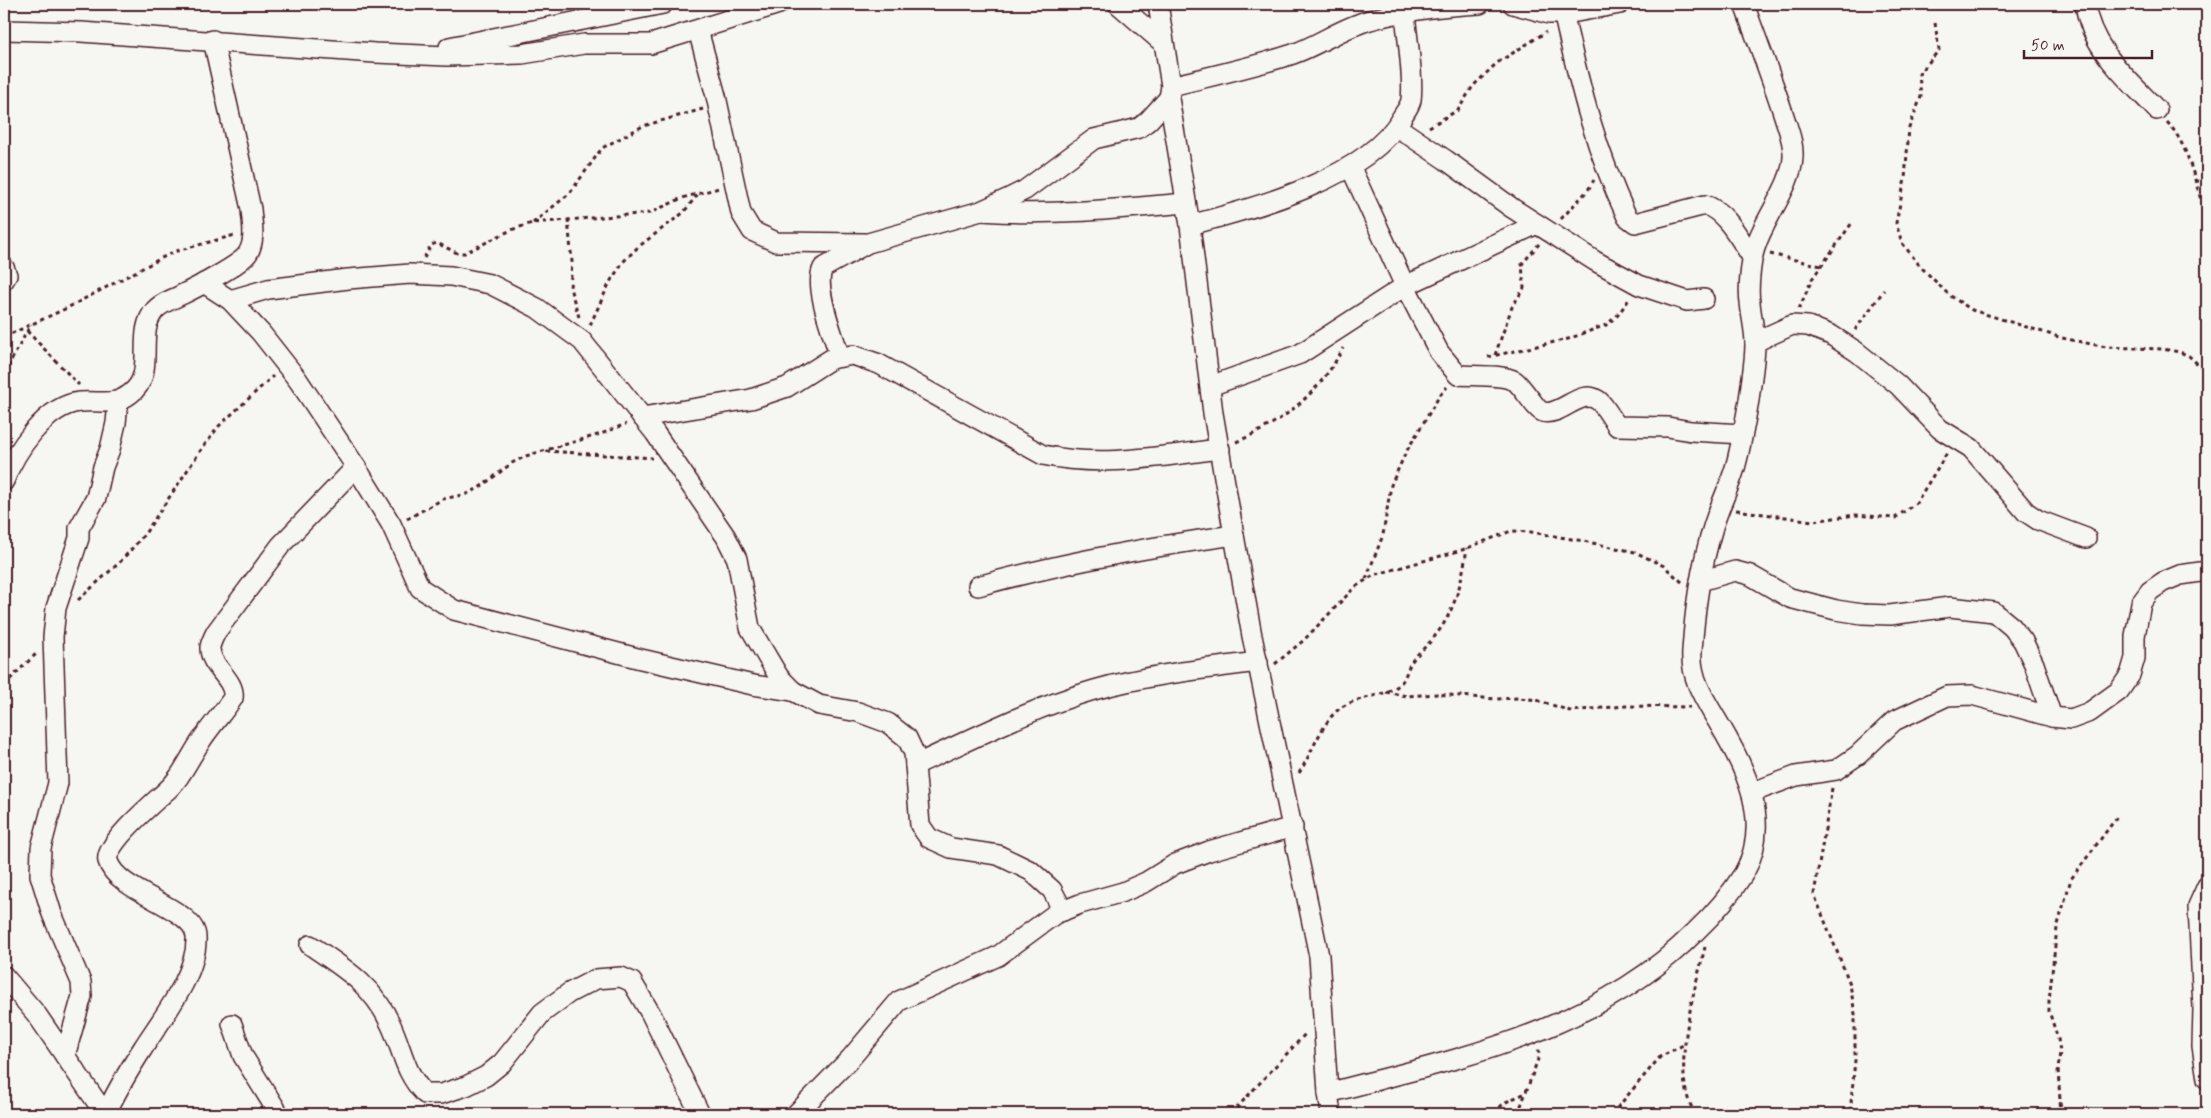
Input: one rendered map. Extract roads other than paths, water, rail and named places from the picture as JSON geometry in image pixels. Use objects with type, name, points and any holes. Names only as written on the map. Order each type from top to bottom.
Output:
[{"type":"street","points":[[419,54],[575,12],[613,15],[663,4]]},
{"type":"street","points":[[4,30],[81,32],[213,40],[272,46],[419,54],[522,54],[584,44],[651,44],[779,4]]},
{"type":"street","points":[[1118,4],[1163,43]]},
{"type":"street","points":[[1158,4],[1190,225],[1210,386],[1234,535],[1319,956],[1331,1114]]},
{"type":"street","points":[[840,357],[827,314],[819,274],[830,262],[868,243],[981,211],[1025,190],[1094,139],[1139,128],[1148,121],[1170,92],[1290,55],[1369,20],[1405,12],[1480,4]]},
{"type":"street","points":[[1513,4],[1565,18],[1620,4]]},
{"type":"street","points":[[1328,1093],[1428,1066],[1542,1030],[1592,1008],[1644,976],[1675,953],[1712,915],[1744,872],[1754,847],[1757,825],[1753,792],[1730,742],[1698,686],[1691,662],[1698,588],[1713,527],[1735,467],[1748,401],[1755,342],[1749,297],[1754,254],[1762,228],[1790,175],[1793,157],[1792,141],[1780,103],[1744,4]]},
{"type":"street","points":[[2085,4],[2089,22],[2098,44],[2122,75],[2157,110]]},
{"type":"street","points":[[575,12],[584,44]]},
{"type":"street","points":[[1190,225],[1269,202],[1351,168],[1379,147],[1404,132],[1411,102],[1405,12]]},
{"type":"street","points":[[1565,18],[1581,95],[1603,162],[1627,217],[1635,223],[1705,206],[1714,208],[1754,254]]},
{"type":"street","points":[[698,30],[718,105],[741,213],[752,231],[776,242],[868,243]]},
{"type":"street","points":[[4,481],[10,465],[30,437],[49,416],[60,408],[79,402],[118,402],[132,393],[142,382],[145,369],[146,328],[152,314],[159,305],[204,283],[248,254],[253,236],[251,208],[213,40]]},
{"type":"street","points":[[1404,132],[1543,228],[1595,261],[1639,285],[1687,301],[1704,299]]},
{"type":"street","points":[[1351,168],[1405,286],[1439,352],[1458,375],[1503,377],[1513,380],[1531,398],[1536,407],[1543,412],[1552,411],[1591,396],[1600,402],[1618,426],[1668,427],[1691,431],[1742,434]]},
{"type":"street","points":[[981,211],[1024,214],[1078,213],[1186,203]]},
{"type":"street","points":[[1210,386],[1300,354],[1405,286],[1543,228]]},
{"type":"street","points":[[4,267],[7,275],[4,280]]},
{"type":"street","points":[[230,300],[268,289],[401,275],[451,276],[490,284],[537,308],[584,338],[676,464],[726,537],[737,559],[750,628],[779,677],[793,691],[819,705],[858,712],[888,723],[906,738],[914,753],[920,825],[929,838],[951,848],[998,855],[1031,871],[1052,890],[1063,911]]},
{"type":"street","points":[[204,283],[230,300],[261,333],[285,364],[356,467],[393,530],[420,588],[454,610],[641,659],[753,685],[793,691]]},
{"type":"street","points":[[1755,342],[1792,325],[1808,326],[1841,342],[1857,352],[1898,385],[1940,429],[1971,448],[2026,512],[2038,520],[2086,538]]},
{"type":"street","points":[[642,417],[750,399],[787,387],[830,359],[854,355],[880,364],[1043,455],[1069,461],[1121,461],[1220,449]]},
{"type":"street","points":[[65,1056],[82,996],[81,982],[52,914],[40,875],[41,848],[58,783],[53,637],[56,608],[79,538],[78,528],[96,498],[116,423],[118,402]]},
{"type":"street","points":[[4,976],[36,1015],[105,1114],[116,1091],[180,989],[194,959],[196,938],[194,928],[174,911],[129,885],[111,869],[107,858],[110,850],[141,814],[177,781],[198,745],[233,698],[234,693],[230,685],[213,659],[210,646],[216,632],[281,545],[356,467]]},
{"type":"street","points":[[978,586],[1035,572],[1167,545],[1234,535]]},
{"type":"street","points":[[1698,588],[1735,571],[1750,575],[1790,598],[1836,610],[1862,614],[1890,615],[1950,607],[1994,612],[2012,627],[2023,641],[2034,664],[2052,717]]},
{"type":"street","points":[[1753,792],[1796,776],[1836,770],[1858,755],[1894,722],[1947,696],[1972,695],[2052,717],[2071,719],[2090,712],[2119,691],[2130,675],[2135,658],[2135,636],[2141,603],[2150,591],[2163,582],[2180,575],[2207,571]]},
{"type":"street","points":[[915,765],[1009,722],[1094,690],[1168,673],[1260,669]]},
{"type":"street","points":[[796,1114],[850,1059],[899,1001],[998,956],[1055,914],[1080,904],[1124,892],[1146,882],[1175,864],[1208,851],[1293,827]]},
{"type":"street","points":[[2207,886],[2198,906],[2203,1008],[2202,1046],[2207,1078]]},
{"type":"street","points":[[310,945],[358,978],[380,1004],[392,1026],[401,1057],[414,1083],[425,1094],[441,1094],[466,1086],[486,1076],[502,1063],[542,1013],[569,993],[596,979],[622,977],[632,982],[652,1014],[700,1114]]},
{"type":"street","points":[[232,1024],[243,1056],[279,1114]]}]
